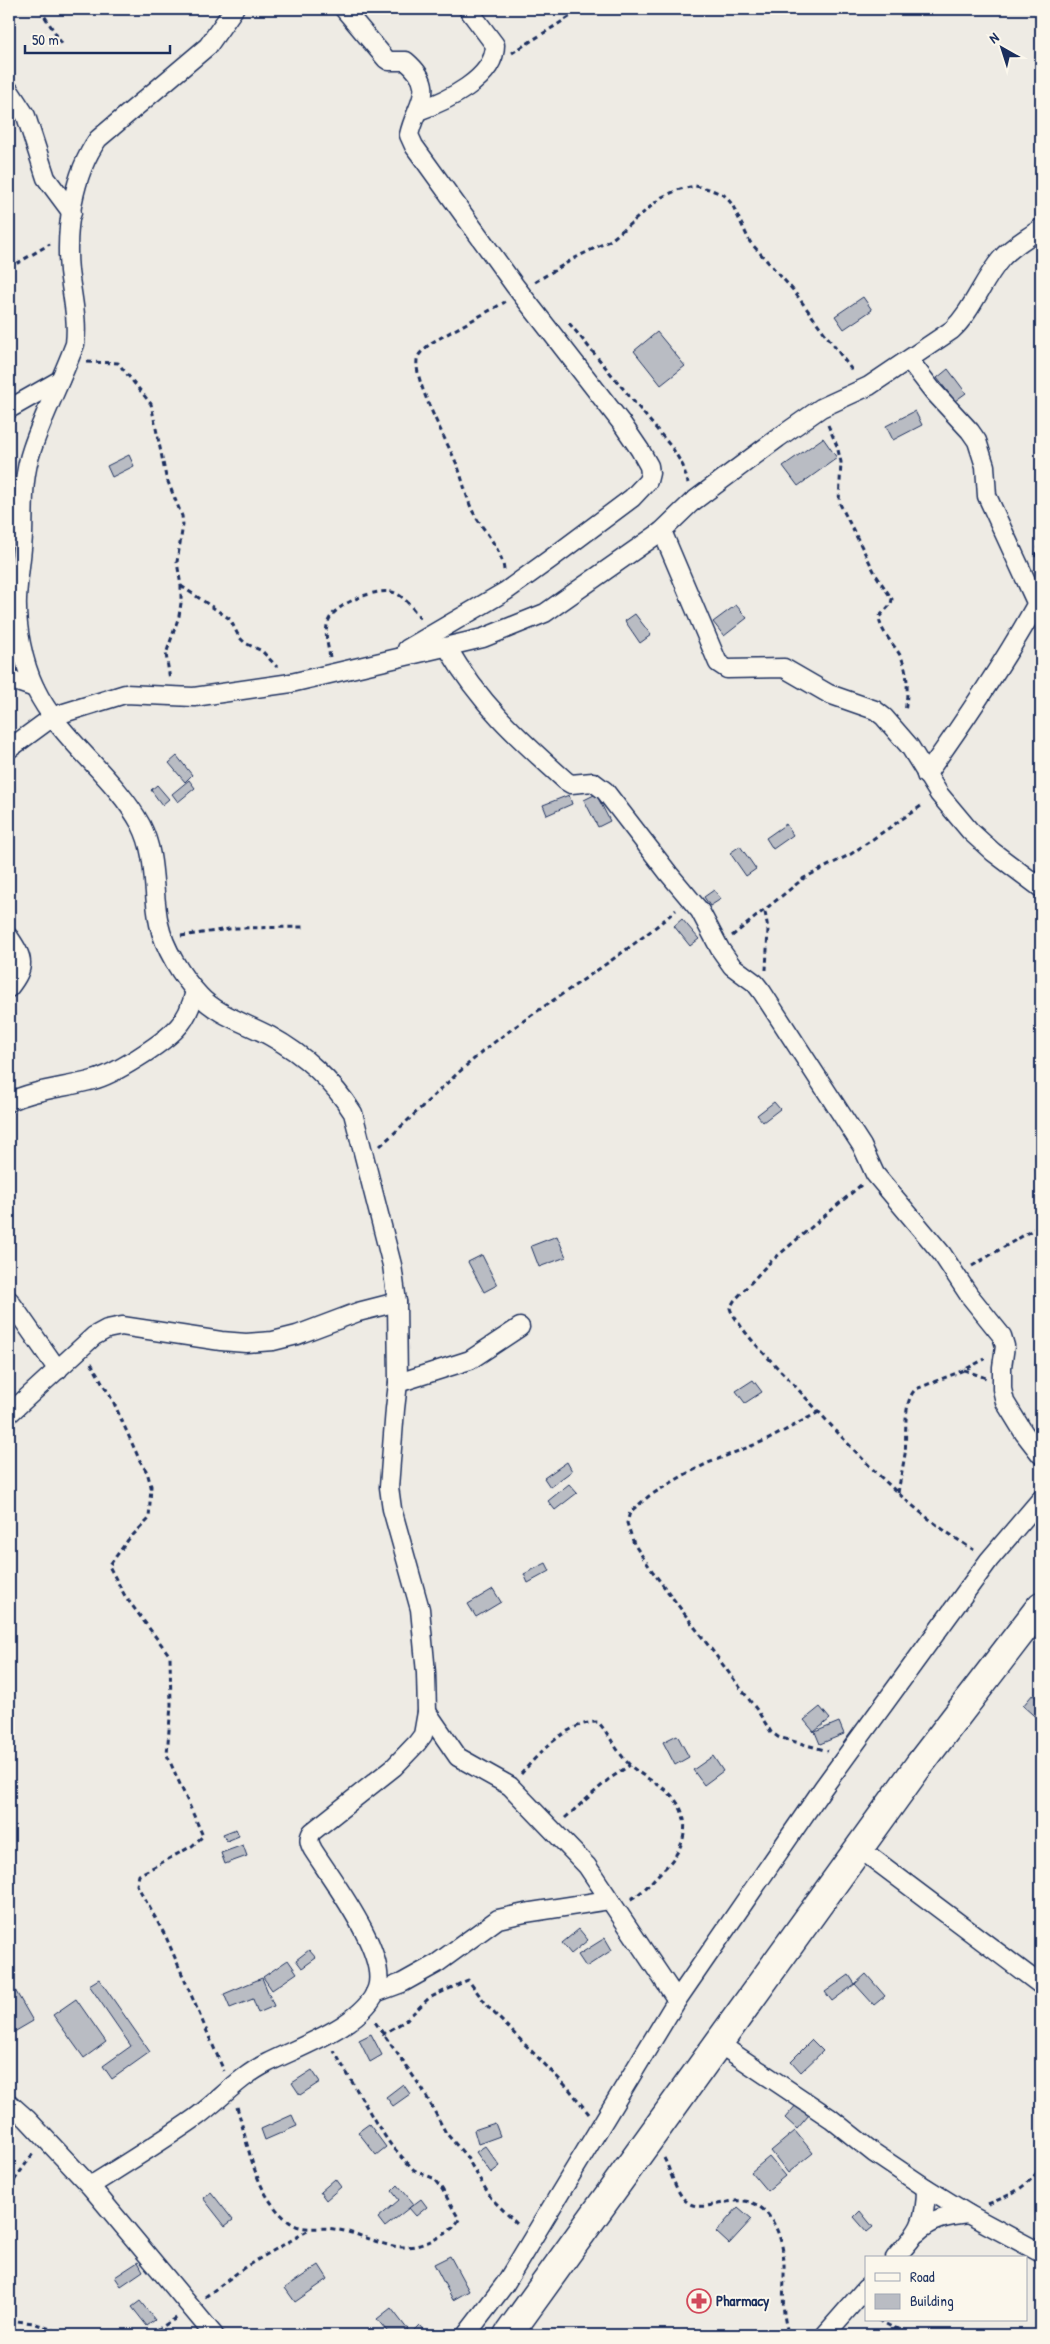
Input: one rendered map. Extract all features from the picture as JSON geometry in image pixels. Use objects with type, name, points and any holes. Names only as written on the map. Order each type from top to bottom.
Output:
[{"type":"highway","points":[[508,2335],[919,1765],[1041,1606]]},
{"type":"street","points":[[234,9],[208,46],[98,139],[88,153],[81,170],[67,238],[77,328],[75,344],[32,450],[23,493],[23,535],[17,601],[20,635],[35,688],[54,716],[119,795],[142,827],[154,865],[159,924],[172,955],[195,991],[213,1008],[272,1037],[316,1069],[343,1097],[353,1113],[366,1158],[392,1265],[397,1302],[398,1384],[389,1487],[392,1509],[420,1609],[426,1673],[427,1712],[423,1735],[417,1743],[394,1767],[312,1832],[309,1842],[367,1934],[379,1979],[370,2000]]},
{"type":"street","points":[[344,9],[386,59],[389,61],[406,61],[422,77],[424,92],[409,134],[414,146],[517,289],[623,425],[644,458],[650,473],[648,481],[632,498],[506,591],[392,658]]},
{"type":"street","points":[[418,111],[456,96],[492,64],[495,45],[468,9]]},
{"type":"street","points":[[9,90],[26,116],[46,178],[72,213]]},
{"type":"street","points":[[9,749],[54,716],[125,694],[194,697],[291,683],[483,638],[545,613],[662,531],[691,503],[821,408],[869,386],[909,360],[958,324],[1001,259],[1010,249],[1041,228]]},
{"type":"street","points":[[909,360],[932,391],[977,441],[985,466],[987,496],[1039,609],[981,697],[926,775]]},
{"type":"street","points":[[9,409],[64,372]]},
{"type":"street","points":[[662,531],[721,667],[727,669],[779,668],[791,671],[829,694],[875,710],[884,716],[901,735],[939,794],[976,836],[1041,888]]},
{"type":"street","points":[[447,647],[468,682],[496,716],[566,782],[571,784],[593,782],[605,792],[700,911],[720,949],[732,966],[755,983],[762,992],[862,1146],[875,1174],[923,1230],[969,1295],[996,1326],[1005,1346],[1002,1367],[1002,1389],[1006,1402],[1024,1433],[1041,1455]]},
{"type":"street","points":[[9,679],[35,688]]},
{"type":"street","points":[[9,937],[20,954],[22,969],[9,988]]},
{"type":"street","points":[[9,1102],[22,1095],[95,1080],[128,1063],[178,1028],[192,1004],[195,991]]},
{"type":"street","points":[[9,1300],[58,1370]]},
{"type":"street","points":[[9,1414],[82,1347],[107,1328],[122,1326],[230,1341],[274,1341],[297,1335],[358,1312],[397,1302]]},
{"type":"street","points":[[398,1384],[470,1360],[520,1326]]},
{"type":"street","points":[[466,2335],[505,2284],[677,2000],[846,1755],[989,1560],[1041,1499]]},
{"type":"street","points":[[427,1712],[458,1757],[510,1786],[587,1866],[677,2000]]},
{"type":"street","points":[[859,1848],[1041,1985]]},
{"type":"street","points":[[90,2186],[196,2117],[256,2068],[346,2022],[370,2000],[436,1964],[498,1919],[525,1913],[610,1902]]},
{"type":"street","points":[[718,2043],[830,2118],[874,2153],[926,2188],[968,2214],[1041,2253]]},
{"type":"street","points":[[9,2103],[90,2186],[214,2335]]},
{"type":"street","points":[[915,2235],[925,2214],[926,2188]]},
{"type":"street","points":[[896,2256],[915,2235],[931,2222],[968,2214]]},
{"type":"street","points":[[825,2335],[865,2289]]},
{"type":"path","points":[[40,9],[62,44]]},
{"type":"path","points":[[492,64],[582,9]]},
{"type":"path","points":[[506,591],[502,560],[472,510],[458,467],[424,393],[417,358],[431,343],[504,302],[517,289],[535,282],[575,258],[611,240],[662,197],[680,189],[695,186],[724,195],[732,204],[750,242],[793,290],[856,376],[869,386]]},
{"type":"path","points":[[9,268],[47,245],[67,238]]},
{"type":"path","points":[[535,282],[541,289]]},
{"type":"path","points":[[565,318],[673,449],[687,478],[691,503]]},
{"type":"path","points":[[64,372],[88,362],[118,364],[151,404],[166,477],[182,516],[183,525],[177,562],[181,586],[179,616],[166,654],[174,695]]},
{"type":"path","points":[[821,408],[840,455],[839,502],[876,575],[892,599],[891,604],[879,617],[881,624],[901,657],[907,682],[907,698],[901,735]]},
{"type":"path","points":[[181,586],[230,619],[239,637],[266,655],[291,683]]},
{"type":"path","points":[[333,672],[327,641],[328,620],[336,611],[365,594],[384,590],[401,596],[432,634]]},
{"type":"path","points":[[720,949],[739,929],[765,911],[804,878],[851,854],[939,794]]},
{"type":"path","points":[[366,1158],[493,1044],[656,928],[689,898]]},
{"type":"path","points":[[762,992],[767,964],[768,929],[765,911]]},
{"type":"path","points":[[164,938],[236,928],[305,927]]},
{"type":"path","points":[[875,1174],[833,1207],[768,1264],[730,1308],[733,1315],[763,1352],[872,1472],[948,1534],[989,1560]]},
{"type":"path","points":[[955,1273],[982,1260],[1041,1225]]},
{"type":"path","points":[[898,1494],[905,1452],[909,1403],[914,1391],[972,1366],[1005,1346]]},
{"type":"path","points":[[82,1347],[113,1401],[150,1478],[151,1511],[149,1519],[128,1540],[109,1566],[125,1596],[170,1656],[171,1705],[167,1755],[203,1836],[192,1846],[139,1875],[137,1885],[166,1937],[231,2087],[258,2181],[265,2194],[287,2221],[294,2226],[309,2229],[334,2229],[382,2244],[409,2248],[433,2240],[448,2232],[459,2219],[433,2178],[414,2170],[391,2145],[362,2100],[325,2034]]},
{"type":"path","points":[[819,1412],[768,1439],[708,1463],[684,1475],[649,1496],[630,1512],[627,1522],[629,1534],[634,1544],[653,1572],[757,1710],[771,1732],[785,1740],[846,1755]]},
{"type":"path","points":[[510,1786],[547,1747],[584,1722],[598,1722],[630,1765],[676,1801],[685,1823],[686,1835],[672,1862],[646,1888],[631,1899],[610,1902]]},
{"type":"path","points":[[553,1829],[582,1801],[630,1765]]},
{"type":"path","points":[[382,2035],[405,2021],[429,1998],[468,1980],[496,2015],[569,2089],[599,2129]]},
{"type":"path","points":[[370,2000],[382,2035],[423,2090],[442,2126],[466,2156],[491,2198],[533,2238]]},
{"type":"path","points":[[652,2135],[678,2189],[687,2202],[699,2206],[726,2201],[748,2201],[765,2212],[775,2226],[786,2267],[783,2301],[784,2316],[789,2335]]},
{"type":"path","points":[[9,2188],[43,2137]]},
{"type":"path","points":[[968,2214],[1018,2190],[1038,2173],[1041,2166]]},
{"type":"path","points":[[149,2335],[192,2307],[245,2267],[309,2229]]},
{"type":"path","points":[[9,2320],[33,2323],[68,2335]]},
{"type":"path","points":[[882,2322],[892,2327],[923,2335]]},
{"type":"building","points":[[863,297],[872,310],[844,329],[835,316]]},
{"type":"building","points":[[657,332],[685,366],[661,385],[634,351]]},
{"type":"building","points":[[948,369],[966,393],[955,401],[937,378]]},
{"type":"building","points":[[915,411],[922,425],[893,440],[886,426]]},
{"type":"building","points":[[823,438],[837,458],[798,486],[783,466]]},
{"type":"building","points":[[129,455],[134,466],[112,477],[107,466]]},
{"type":"building","points":[[736,605],[747,618],[724,636],[713,622]]},
{"type":"building","points":[[635,614],[651,635],[640,643],[625,621]]},
{"type":"building","points":[[177,756],[192,775],[185,782],[169,763]]},
{"type":"building","points":[[189,780],[195,788],[178,802],[172,794]]},
{"type":"building","points":[[157,785],[169,799],[162,805],[151,790]]},
{"type":"building","points":[[596,794],[610,821],[598,827],[584,800]]},
{"type":"building","points":[[569,795],[572,804],[547,815],[543,805]]},
{"type":"building","points":[[786,824],[793,835],[773,849],[766,838]]},
{"type":"building","points":[[740,846],[756,869],[746,876],[730,853]]},
{"type":"building","points":[[714,890],[721,899],[710,906],[704,897]]},
{"type":"building","points":[[682,919],[699,939],[690,946],[674,926]]},
{"type":"building","points":[[774,1102],[780,1109],[763,1122],[757,1115]]},
{"type":"building","points":[[557,1236],[566,1257],[539,1267],[531,1246]]},
{"type":"building","points":[[482,1255],[497,1285],[484,1292],[468,1262]]},
{"type":"building","points":[[753,1380],[762,1392],[745,1403],[736,1391]]},
{"type":"building","points":[[567,1462],[572,1471],[550,1487],[544,1478]]},
{"type":"building","points":[[569,1484],[577,1493],[555,1510],[548,1501]]},
{"type":"building","points":[[546,1563],[550,1571],[528,1583],[524,1574]]},
{"type":"building","points":[[493,1589],[501,1602],[476,1617],[468,1604]]},
{"type":"building","points":[[1033,1694],[1041,1702],[1041,1722],[1023,1706]]},
{"type":"building","points":[[820,1707],[830,1719],[814,1732],[804,1720]]},
{"type":"building","points":[[839,1722],[844,1734],[820,1744],[815,1732]]},
{"type":"building","points":[[677,1735],[689,1757],[675,1765],[663,1742]]},
{"type":"building","points":[[713,1756],[723,1771],[704,1785],[693,1770]]},
{"type":"building","points":[[236,1829],[239,1836],[227,1841],[223,1834]]},
{"type":"building","points":[[243,1845],[247,1856],[225,1864],[221,1853]]},
{"type":"building","points":[[579,1929],[588,1940],[571,1954],[562,1943]]},
{"type":"building","points":[[605,1938],[612,1950],[586,1967],[578,1955]]},
{"type":"building","points":[[309,1950],[316,1958],[302,1968],[296,1960]]},
{"type":"building","points":[[288,1960],[297,1973],[272,1990],[263,1977]]},
{"type":"building","points":[[866,1974],[885,1996],[874,2005],[855,1984]]},
{"type":"building","points":[[849,1975],[855,1984],[832,2001],[825,1992]]},
{"type":"building","points":[[262,1978],[274,2006],[258,2013],[253,1999],[230,2008],[224,1994]]},
{"type":"building","points":[[99,1979],[150,2052],[112,2079],[103,2066],[131,2046],[89,1985]]},
{"type":"building","points":[[11,1983],[33,2021],[9,2035],[9,2019],[11,2018],[9,2014],[9,1985]]},
{"type":"building","points":[[76,1999],[106,2042],[84,2058],[53,2015]]},
{"type":"building","points":[[371,2034],[382,2055],[370,2062],[359,2040]]},
{"type":"building","points":[[812,2040],[823,2051],[801,2072],[791,2061]]},
{"type":"building","points":[[312,2070],[320,2082],[300,2095],[292,2083]]},
{"type":"building","points":[[403,2084],[410,2094],[393,2106],[386,2097]]},
{"type":"building","points":[[797,2104],[809,2115],[797,2129],[785,2118]]},
{"type":"building","points":[[292,2115],[297,2126],[265,2140],[261,2129]]},
{"type":"building","points":[[495,2123],[500,2136],[478,2144],[474,2130]]},
{"type":"building","points":[[369,2124],[386,2147],[376,2155],[358,2132]]},
{"type":"building","points":[[795,2131],[813,2153],[788,2173],[771,2151]]},
{"type":"building","points":[[485,2146],[500,2166],[491,2173],[476,2152]]},
{"type":"building","points":[[769,2157],[785,2176],[767,2191],[751,2172]]},
{"type":"building","points":[[335,2179],[341,2187],[326,2200],[320,2192]]},
{"type":"building","points":[[398,2185],[414,2204],[385,2227],[378,2218],[399,2200],[392,2191]]},
{"type":"building","points":[[211,2192],[233,2220],[225,2226],[203,2198]]},
{"type":"building","points":[[421,2199],[427,2207],[416,2216],[409,2208]]},
{"type":"building","points":[[738,2207],[752,2219],[729,2244],[716,2232]]},
{"type":"building","points":[[860,2211],[873,2227],[867,2232],[854,2217]]},
{"type":"building","points":[[450,2256],[469,2291],[453,2300],[434,2264]]},
{"type":"building","points":[[138,2262],[143,2271],[121,2286],[115,2277]]},
{"type":"building","points":[[319,2265],[328,2279],[295,2302],[285,2288]]},
{"type":"building","points":[[140,2301],[155,2320],[147,2326],[132,2307]]},
{"type":"building","points":[[391,2308],[408,2330],[402,2335],[390,2335],[377,2319]]},
{"type":"building","points":[[419,2325],[428,2335],[410,2334]]},
{"type":"place","name":"Pharmacy","points":[[699,2301]]}]
